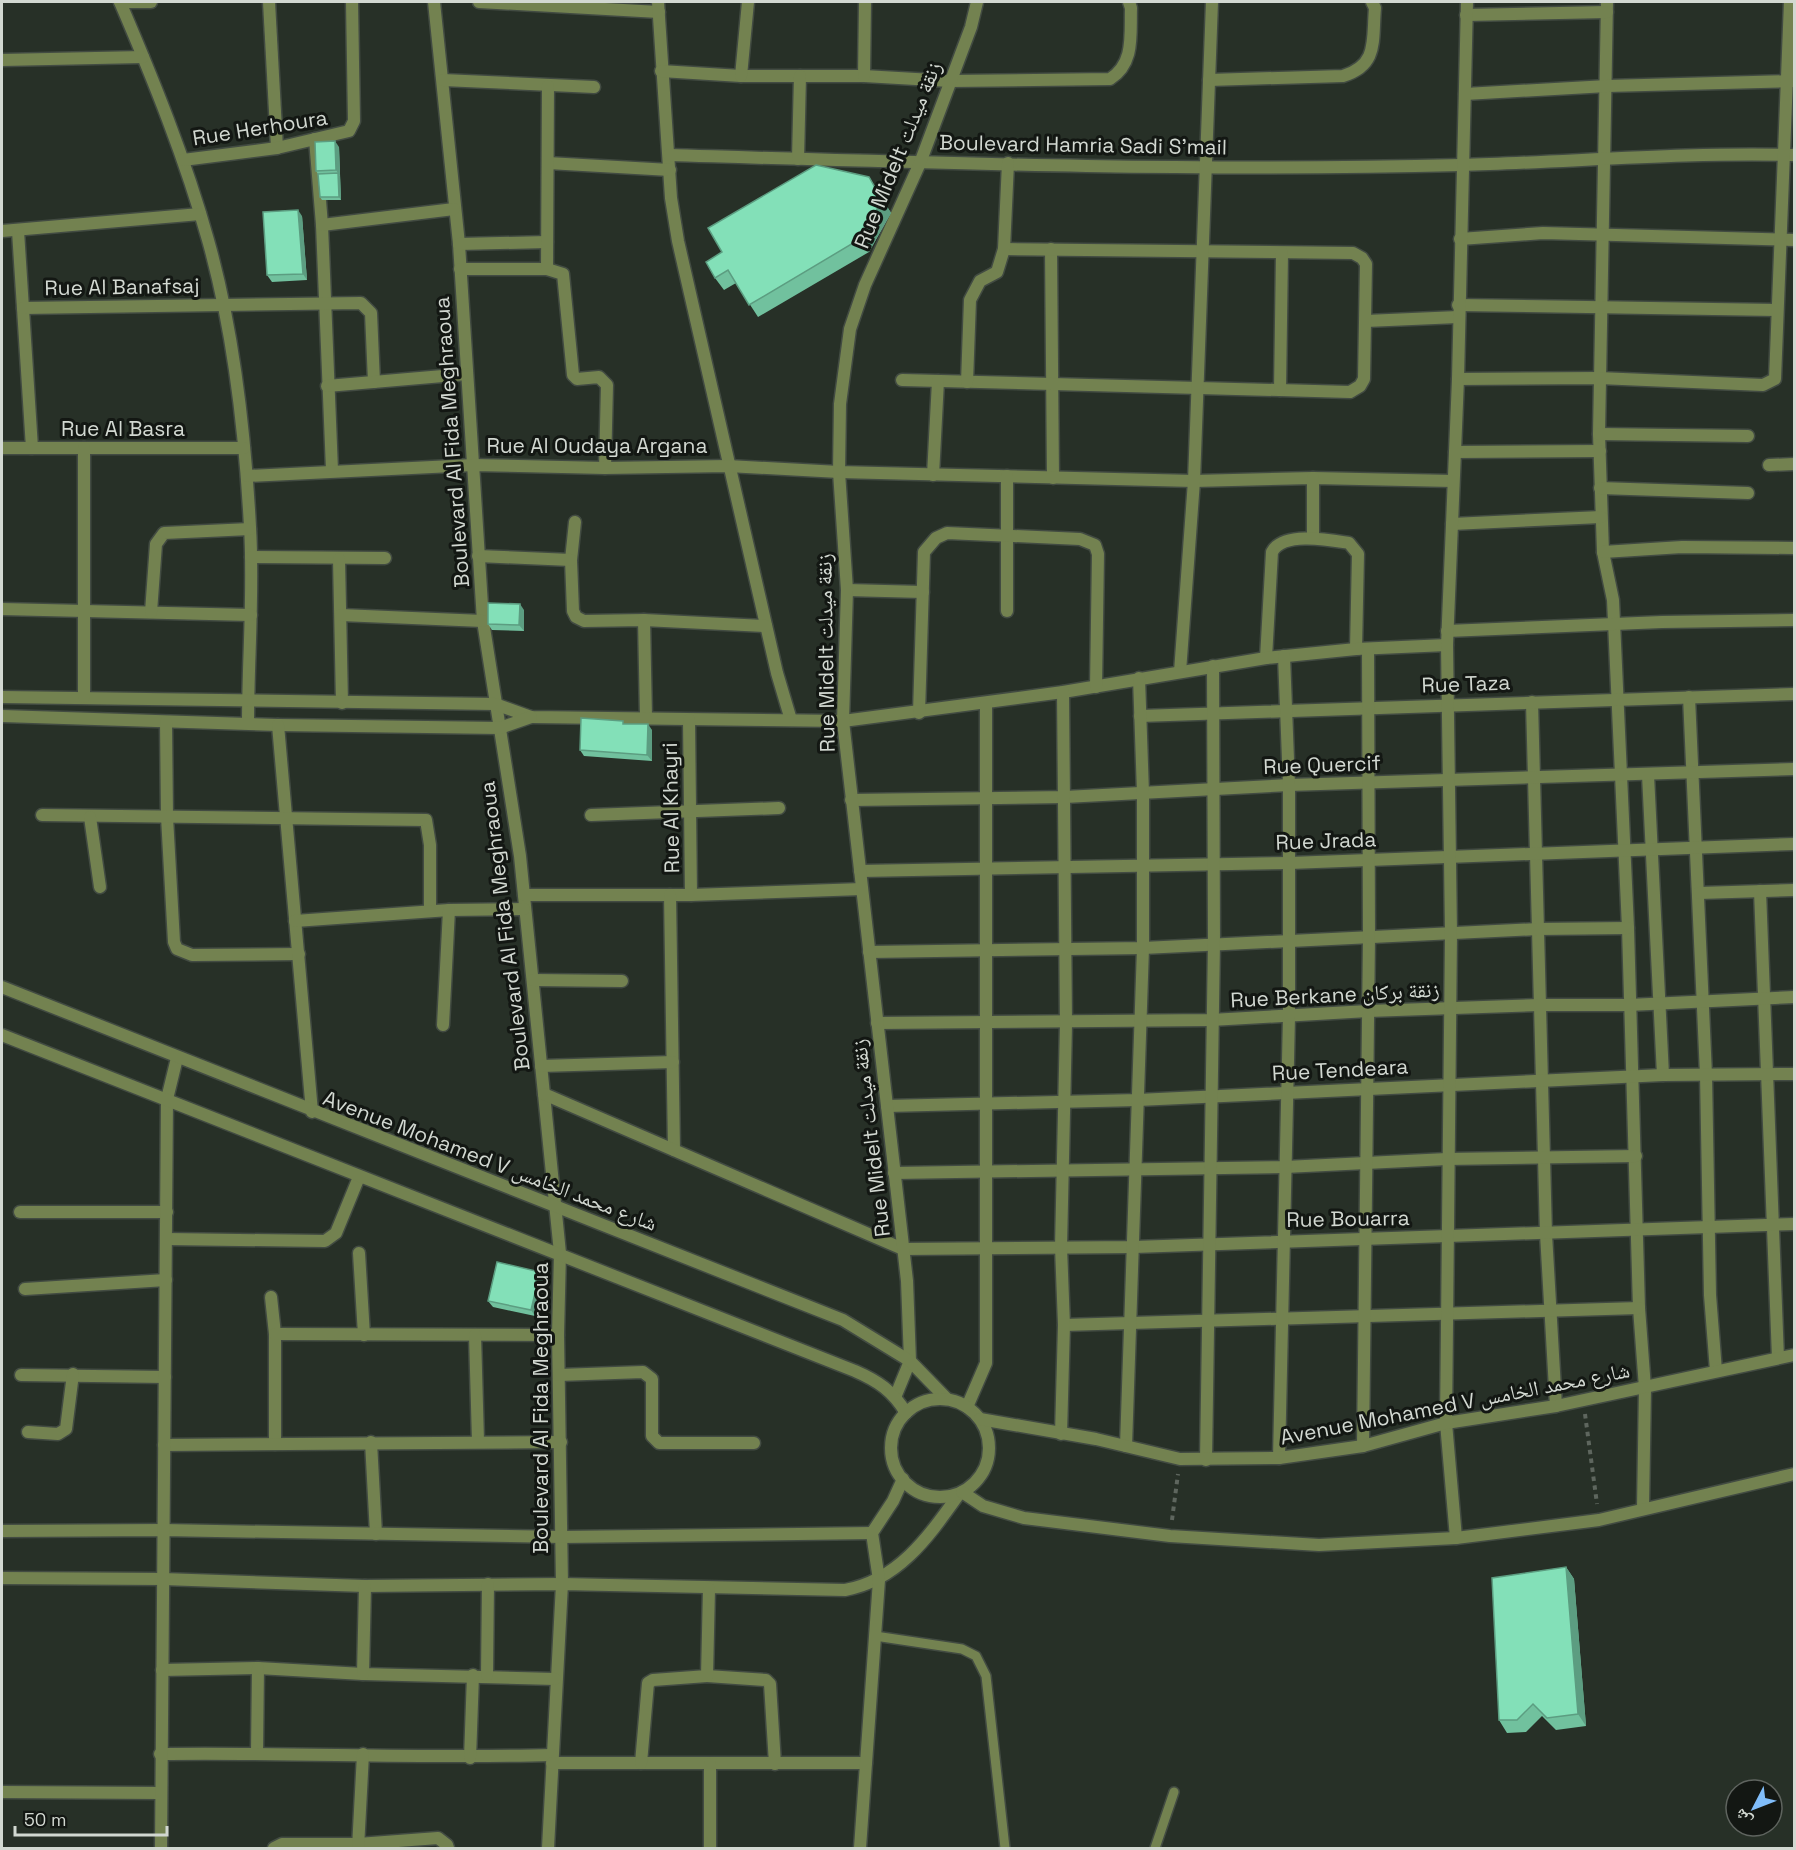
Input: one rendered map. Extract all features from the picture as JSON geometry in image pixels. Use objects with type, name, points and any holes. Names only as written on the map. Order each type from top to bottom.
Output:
[{"type":"street","points":[[151,2],[120,2],[183,160],[200,214],[222,304],[247,476],[251,557],[248,723]]},
{"type":"street","points":[[269,2],[277,148]]},
{"type":"street","name":"Rue Herhoura","points":[[183,160],[277,148],[349,131],[354,121],[352,2]]},
{"type":"street","name":"Boulevard Al Fida Meghraoua","points":[[434,2],[459,244],[483,621],[524,895],[560,1253],[558,1335],[562,1584],[555,1678],[548,1848]]},
{"type":"street","points":[[479,2],[659,7],[661,71],[671,198],[678,241],[706,355],[728,466],[791,720]]},
{"type":"street","points":[[741,76],[748,2]]},
{"type":"street","points":[[864,76],[865,2]]},
{"type":"street","name":"Rue Midelt زنقة ميدلت","points":[[896,1395],[910,1361],[903,1249],[843,721],[848,590],[839,472],[840,404],[850,329],[865,285],[920,163],[971,27],[977,2]]},
{"type":"street","points":[[661,71],[741,76],[864,76],[950,81],[1110,79],[1124,68],[1130,54],[1131,8],[1128,2]]},
{"type":"street","points":[[1180,672],[1194,481],[1212,2]]},
{"type":"street","points":[[1209,80],[1343,76],[1356,72],[1364,67],[1370,56],[1375,8],[1372,2]]},
{"type":"street","points":[[1456,1538],[1446,1423],[1450,933],[1447,631],[1458,380],[1467,2]]},
{"type":"street","points":[[1458,380],[1599,378],[1769,383],[1777,374],[1777,310],[1781,240],[1790,155],[1792,6]]},
{"type":"street","points":[[1467,15],[1607,7],[1605,233],[1599,378],[1600,488],[1603,552],[1611,586],[1614,626],[1628,928],[1639,1308],[1645,1388],[1643,1508]]},
{"type":"street","points":[[2,60],[143,57]]},
{"type":"street","points":[[798,159],[800,76]]},
{"type":"street","points":[[443,80],[594,87]]},
{"type":"street","points":[[1465,94],[1607,86],[1792,81]]},
{"type":"street","points":[[547,269],[548,86]]},
{"type":"street","points":[[315,140],[322,225],[332,470]]},
{"type":"street","name":"Boulevard Hamria Sadi S'mail","points":[[669,154],[920,163],[1206,167],[1462,165],[1604,157],[1790,155]]},
{"type":"street","points":[[548,163],[670,170]]},
{"type":"street","points":[[967,382],[970,300],[980,281],[997,272],[1004,249],[1008,163]]},
{"type":"street","points":[[322,225],[454,210]]},
{"type":"street","points":[[2,231],[200,214]]},
{"type":"street","points":[[18,231],[32,448]]},
{"type":"street","points":[[1460,239],[1543,233],[1605,233],[1794,240]]},
{"type":"street","points":[[459,244],[547,242]]},
{"type":"street","points":[[902,380],[1350,392],[1360,386],[1367,370],[1366,264],[1362,258],[1353,253],[1004,249]]},
{"type":"street","points":[[1051,249],[1053,478]]},
{"type":"street","points":[[1280,390],[1282,253]]},
{"type":"street","points":[[460,269],[547,269],[560,272],[564,278],[573,375],[577,379],[599,376],[607,385],[605,468]]},
{"type":"street","name":"Rue Al Banafsaj","points":[[23,308],[362,303],[371,313],[374,382]]},
{"type":"street","points":[[1366,321],[1458,311],[1601,306],[1777,310]]},
{"type":"street","points":[[327,386],[466,374]]},
{"type":"street","points":[[933,475],[938,381]]},
{"type":"street","points":[[1599,434],[1748,436]]},
{"type":"street","name":"Rue Al Basra","points":[[2,448],[243,448]]},
{"type":"street","points":[[84,448],[84,697]]},
{"type":"street","points":[[1455,452],[1600,451]]},
{"type":"street","points":[[1769,465],[1794,464]]},
{"type":"street","name":"Rue Al Oudaya Argana","points":[[247,476],[332,470],[472,465],[605,468],[728,466],[839,472],[1194,481],[1313,478],[1453,481]]},
{"type":"street","points":[[1007,476],[1007,611]]},
{"type":"street","points":[[1313,478],[1313,538]]},
{"type":"street","points":[[1600,488],[1748,493]]},
{"type":"street","points":[[1452,524],[1601,517]]},
{"type":"street","points":[[575,522],[571,560],[573,611],[576,617],[584,621],[644,620],[766,626]]},
{"type":"street","points":[[151,612],[156,544],[164,533],[250,528]]},
{"type":"street","points":[[919,713],[924,552],[936,538],[947,533],[1007,538],[1080,539],[1095,545],[1098,554],[1096,687]]},
{"type":"street","points":[[1266,658],[1272,552],[1283,542],[1313,538],[1349,543],[1358,554],[1367,707],[1369,937],[1363,1446]]},
{"type":"street","points":[[1603,552],[1682,548],[1794,548]]},
{"type":"street","points":[[478,556],[571,560]]},
{"type":"street","points":[[251,557],[385,558]]},
{"type":"street","points":[[339,559],[342,703]]},
{"type":"street","points":[[848,590],[923,592]]},
{"type":"street","points":[[2,609],[251,615]]},
{"type":"street","points":[[341,615],[483,621]]},
{"type":"street","points":[[644,620],[646,717]]},
{"type":"street","points":[[1447,631],[1614,626],[1683,621],[1794,620]]},
{"type":"street","points":[[2,716],[278,725],[500,728],[531,717],[843,721],[986,704],[1266,658],[1362,649],[1447,645]]},
{"type":"street","points":[[1279,1458],[1290,1016],[1289,785],[1284,656]]},
{"type":"street","points":[[1206,1460],[1214,942],[1213,666]]},
{"type":"street","points":[[1126,1446],[1143,948],[1143,793],[1139,678]]},
{"type":"street","points":[[1061,1434],[1064,1325],[1061,1247],[1066,1023],[1063,692]]},
{"type":"street","name":"Rue Taza","points":[[1140,716],[1794,694]]},
{"type":"street","points":[[2,697],[495,704],[531,717]]},
{"type":"street","points":[[1689,697],[1706,1075],[1708,1228],[1716,1371]]},
{"type":"street","points":[[1532,702],[1546,1234],[1556,1406]]},
{"type":"street","points":[[967,1407],[986,1362],[984,1171],[988,870],[986,704]]},
{"type":"street","name":"Rue Al Khayri","points":[[689,720],[692,811],[691,896]]},
{"type":"street","points":[[166,722],[167,817],[174,942],[177,949],[192,955],[299,954]]},
{"type":"street","points":[[278,725],[312,1112]]},
{"type":"street","name":"Rue Quercif","points":[[851,800],[986,796],[1065,797],[1289,785],[1794,769]]},
{"type":"street","points":[[1648,775],[1654,849],[1663,1075]]},
{"type":"street","points":[[591,815],[779,808]]},
{"type":"street","points":[[42,815],[426,820],[430,845],[430,911]]},
{"type":"street","points":[[90,817],[100,887]]},
{"type":"street","name":"Rue Jrada","points":[[860,871],[1066,869],[1290,863],[1794,844]]},
{"type":"street","points":[[524,895],[691,896],[862,889]]},
{"type":"street","points":[[1699,893],[1794,890]]},
{"type":"street","points":[[1760,891],[1778,1358]]},
{"type":"street","points":[[670,895],[674,1150]]},
{"type":"street","points":[[295,921],[449,910],[524,909]]},
{"type":"street","points":[[443,1025],[449,910]]},
{"type":"street","points":[[869,952],[1143,948],[1214,942],[1288,941],[1538,929],[1628,928]]},
{"type":"street","points":[[533,980],[622,981]]},
{"type":"street","name":"Avenue Mohamed V شارع محمد الخامس","points":[[2,987],[312,1112],[557,1206],[843,1320],[910,1361],[947,1399]]},
{"type":"street","name":"Rue Berkane زنقة بركان","points":[[877,1023],[1211,1020],[1368,1011],[1539,1005],[1660,1004],[1794,997]]},
{"type":"street","points":[[2,1035],[855,1371],[874,1379],[896,1395],[906,1413]]},
{"type":"street","points":[[161,1848],[167,1099],[177,1058]]},
{"type":"street","points":[[541,1066],[673,1062]]},
{"type":"street","name":"Rue Tendeara","points":[[887,1106],[1138,1100],[1663,1075],[1794,1074]]},
{"type":"street","points":[[544,1094],[903,1249]]},
{"type":"street","points":[[894,1173],[1286,1167],[1447,1159],[1636,1156]]},
{"type":"street","points":[[167,1239],[325,1242],[336,1233],[359,1177]]},
{"type":"street","points":[[21,1212],[167,1212]]},
{"type":"street","name":"Rue Bouarra","points":[[903,1249],[1134,1247],[1210,1242],[1638,1232],[1794,1224]]},
{"type":"street","points":[[359,1253],[364,1335]]},
{"type":"street","points":[[25,1289],[166,1280]]},
{"type":"street","points":[[271,1297],[275,1334],[275,1444]]},
{"type":"street","points":[[1064,1325],[1639,1308]]},
{"type":"street","points":[[275,1334],[558,1335]]},
{"type":"street","points":[[475,1335],[478,1441]]},
{"type":"street","name":"Avenue Mohamed V شارع محمد الخامس","points":[[980,1419],[1126,1446],[1180,1459],[1279,1458],[1363,1446],[1446,1423],[1556,1406],[1794,1355]]},
{"type":"street","points":[[559,1375],[643,1372],[649,1375],[652,1379],[652,1436],[659,1443],[754,1443]]},
{"type":"street","points":[[28,1432],[58,1434],[66,1429],[73,1374]]},
{"type":"street","points":[[21,1375],[165,1377]]},
{"type":"street","points":[[2,1578],[163,1579],[365,1586],[562,1584],[709,1589],[845,1590],[866,1586],[879,1580],[921,1546],[960,1493],[978,1479],[988,1460],[989,1439],[980,1419],[967,1407],[947,1399],[921,1403],[906,1413],[895,1432],[891,1453],[895,1467],[912,1488],[934,1497],[960,1493],[983,1506],[1024,1518],[1170,1536],[1319,1545],[1456,1538],[1599,1520],[1794,1474]]},
{"type":"street","points":[[371,1442],[376,1534]]},
{"type":"street","points":[[164,1445],[561,1442]]},
{"type":"street","points":[[860,1848],[879,1580],[872,1533],[893,1501],[903,1479]]},
{"type":"street","points":[[2,1531],[163,1530],[562,1537],[872,1533]]},
{"type":"street","points":[[487,1675],[488,1584]]},
{"type":"street","points":[[363,1674],[365,1586]]},
{"type":"street","points":[[707,1676],[709,1589]]},
{"type":"street","points":[[162,1670],[258,1668],[363,1674],[555,1678]]},
{"type":"street","points":[[258,1668],[258,1752]]},
{"type":"street","points":[[470,1758],[473,1675]]},
{"type":"street","points":[[641,1763],[648,1683],[652,1680],[707,1676],[766,1680],[770,1684],[775,1764]]},
{"type":"street","points":[[160,1754],[258,1752],[641,1763],[866,1763]]},
{"type":"street","points":[[358,1846],[363,1754]]},
{"type":"street","points":[[710,1764],[710,1848]]},
{"type":"street","points":[[2,1792],[160,1793]]},
{"type":"street","points":[[274,1848],[282,1844],[358,1846],[438,1838],[448,1848]]},
{"type":"lane","points":[[875,1636],[962,1649],[976,1656],[986,1676],[1005,1848]]},
{"type":"lane","points":[[1155,1848],[1174,1792]]},
{"type":"path","points":[[1584,1399],[1599,1520]]},
{"type":"path","points":[[1170,1536],[1180,1459]]},
{"type":"building","points":[[335,141],[336,170],[316,171],[315,142]]},
{"type":"building","points":[[816,165],[869,177],[882,200],[860,239],[749,305],[728,270],[715,278],[706,262],[722,252],[708,228]]},
{"type":"building","points":[[338,173],[339,197],[320,197],[318,174]]},
{"type":"building","points":[[298,210],[303,274],[267,275],[263,212]]},
{"type":"building","points":[[488,603],[520,604],[519,625],[488,624]]},
{"type":"building","points":[[581,718],[623,721],[623,724],[648,724],[647,755],[580,750]]},
{"type":"building","points":[[497,1262],[540,1272],[531,1310],[488,1301]]},
{"type":"building","points":[[1566,1567],[1578,1714],[1547,1718],[1533,1704],[1517,1720],[1499,1720],[1492,1578]]}]
